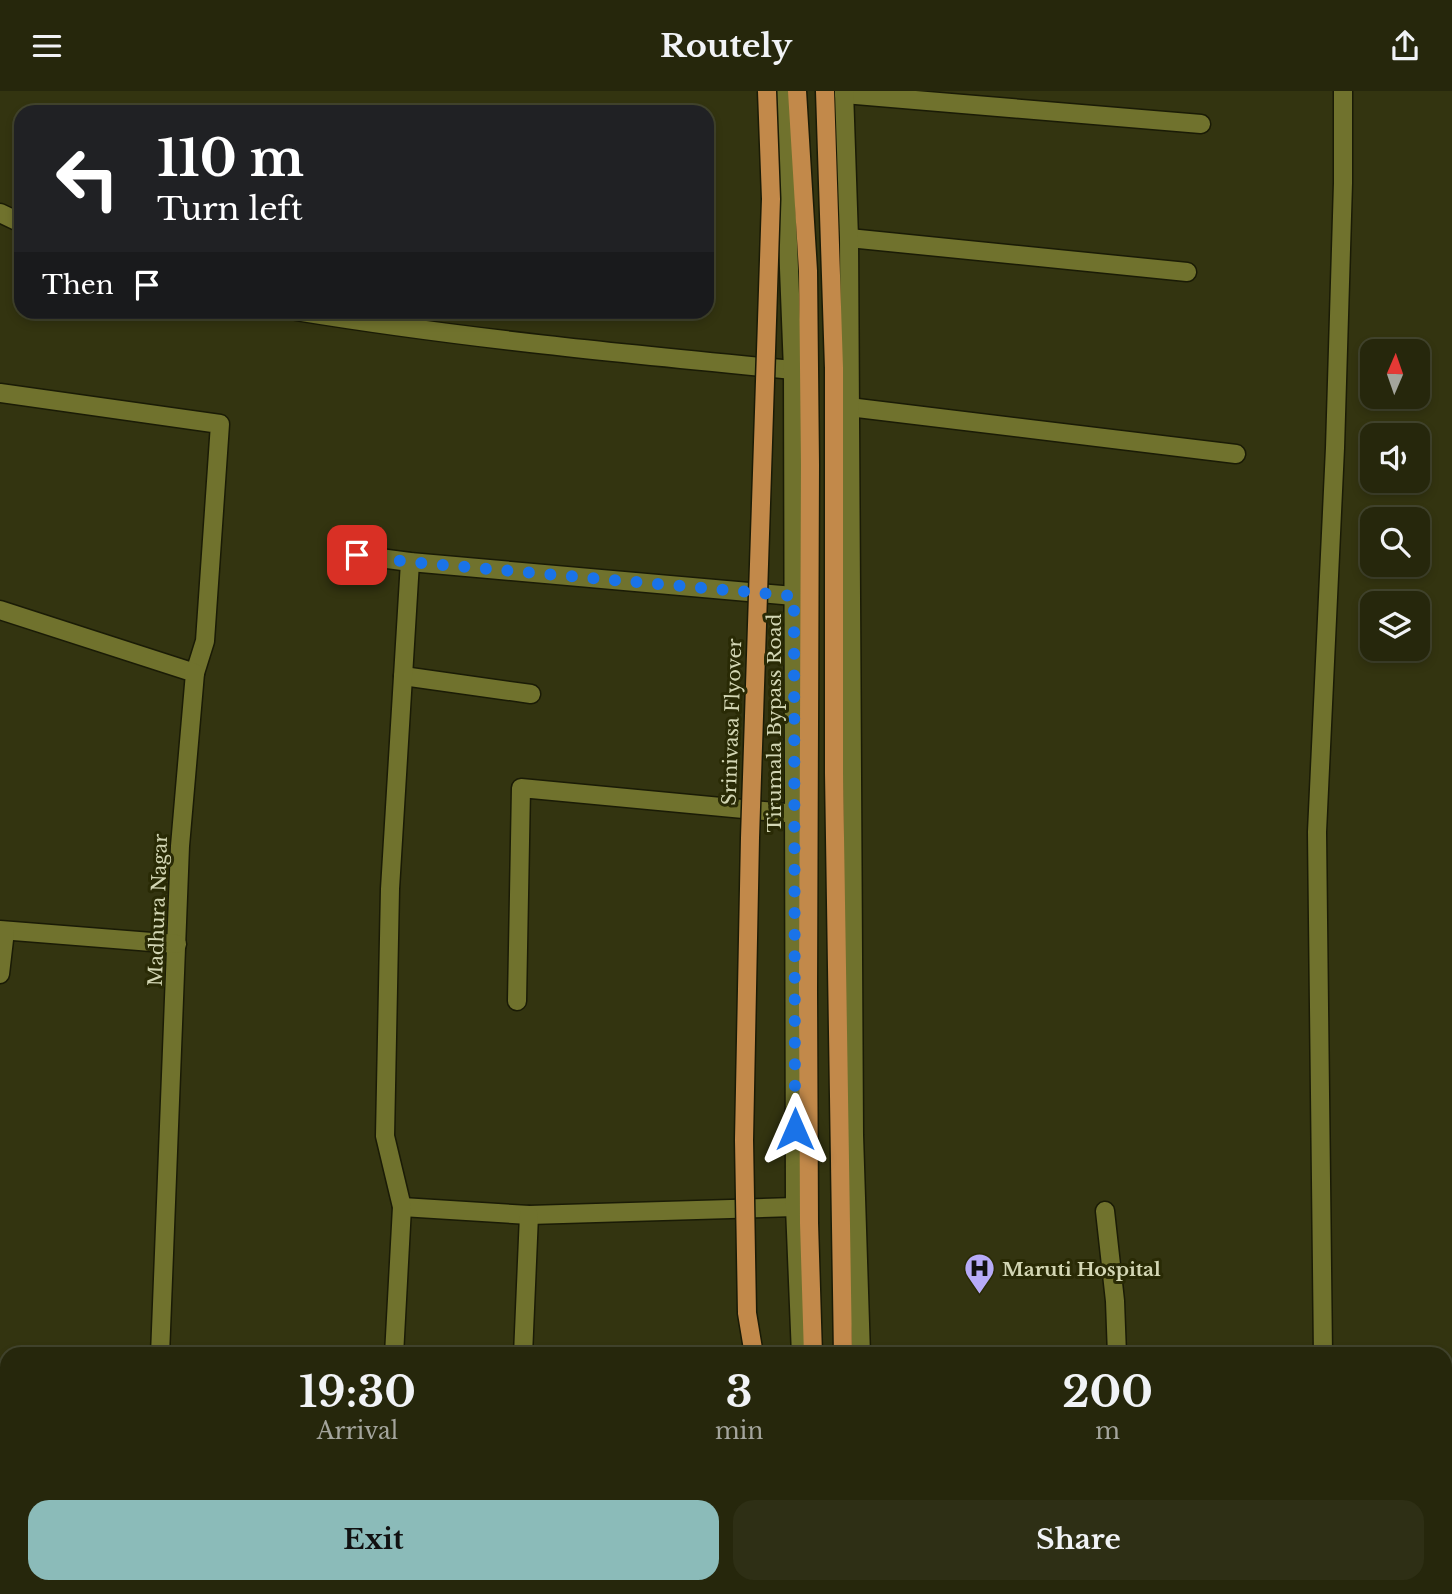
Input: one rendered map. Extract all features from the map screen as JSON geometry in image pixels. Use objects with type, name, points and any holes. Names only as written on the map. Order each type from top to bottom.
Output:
[{"type":"main road","name":"Srinivasa Flyover","points":[[753,1347],[747,1313],[744,1140],[750,838],[771,199],[767,91]]},
{"type":"main road","points":[[797,91],[808,285],[808,1005],[813,1347]]},
{"type":"main road","points":[[825,91],[834,368],[834,773],[843,1347]]},
{"type":"street","name":"Tirumala Bypass Road","points":[[782,91],[793,370],[795,1207],[801,1347]]},
{"type":"street","points":[[1324,1347],[1317,832],[1335,434],[1343,183],[1343,91]]},
{"type":"street","points":[[861,1347],[854,1135],[849,238],[844,92],[1201,124]]},
{"type":"street","points":[[849,238],[1187,272]]},
{"type":"street","points":[[343,319],[555,346],[793,370]]},
{"type":"street","name":"Madhura Nagar","points":[[0,393],[220,424],[205,641],[195,673],[180,846],[160,1347]]},
{"type":"street","points":[[849,407],[1236,454]]},
{"type":"street","points":[[357,555],[794,596]]},
{"type":"street","points":[[394,1347],[402,1207],[386,1136],[390,889],[410,562]]},
{"type":"street","points":[[0,610],[195,673]]},
{"type":"street","points":[[403,675],[531,694]]},
{"type":"street","points":[[517,1000],[521,788],[796,814]]},
{"type":"street","points":[[0,974],[3,930],[177,944]]},
{"type":"street","points":[[402,1207],[530,1215],[795,1207]]},
{"type":"street","points":[[1105,1211],[1115,1301],[1117,1347]]},
{"type":"street","points":[[523,1347],[530,1215]]},
{"type":"place","name":"Maruti Hospital","points":[[979,1296]]},
{"type":"route","points":[[357,555],[794,596],[795,1129]]}]
